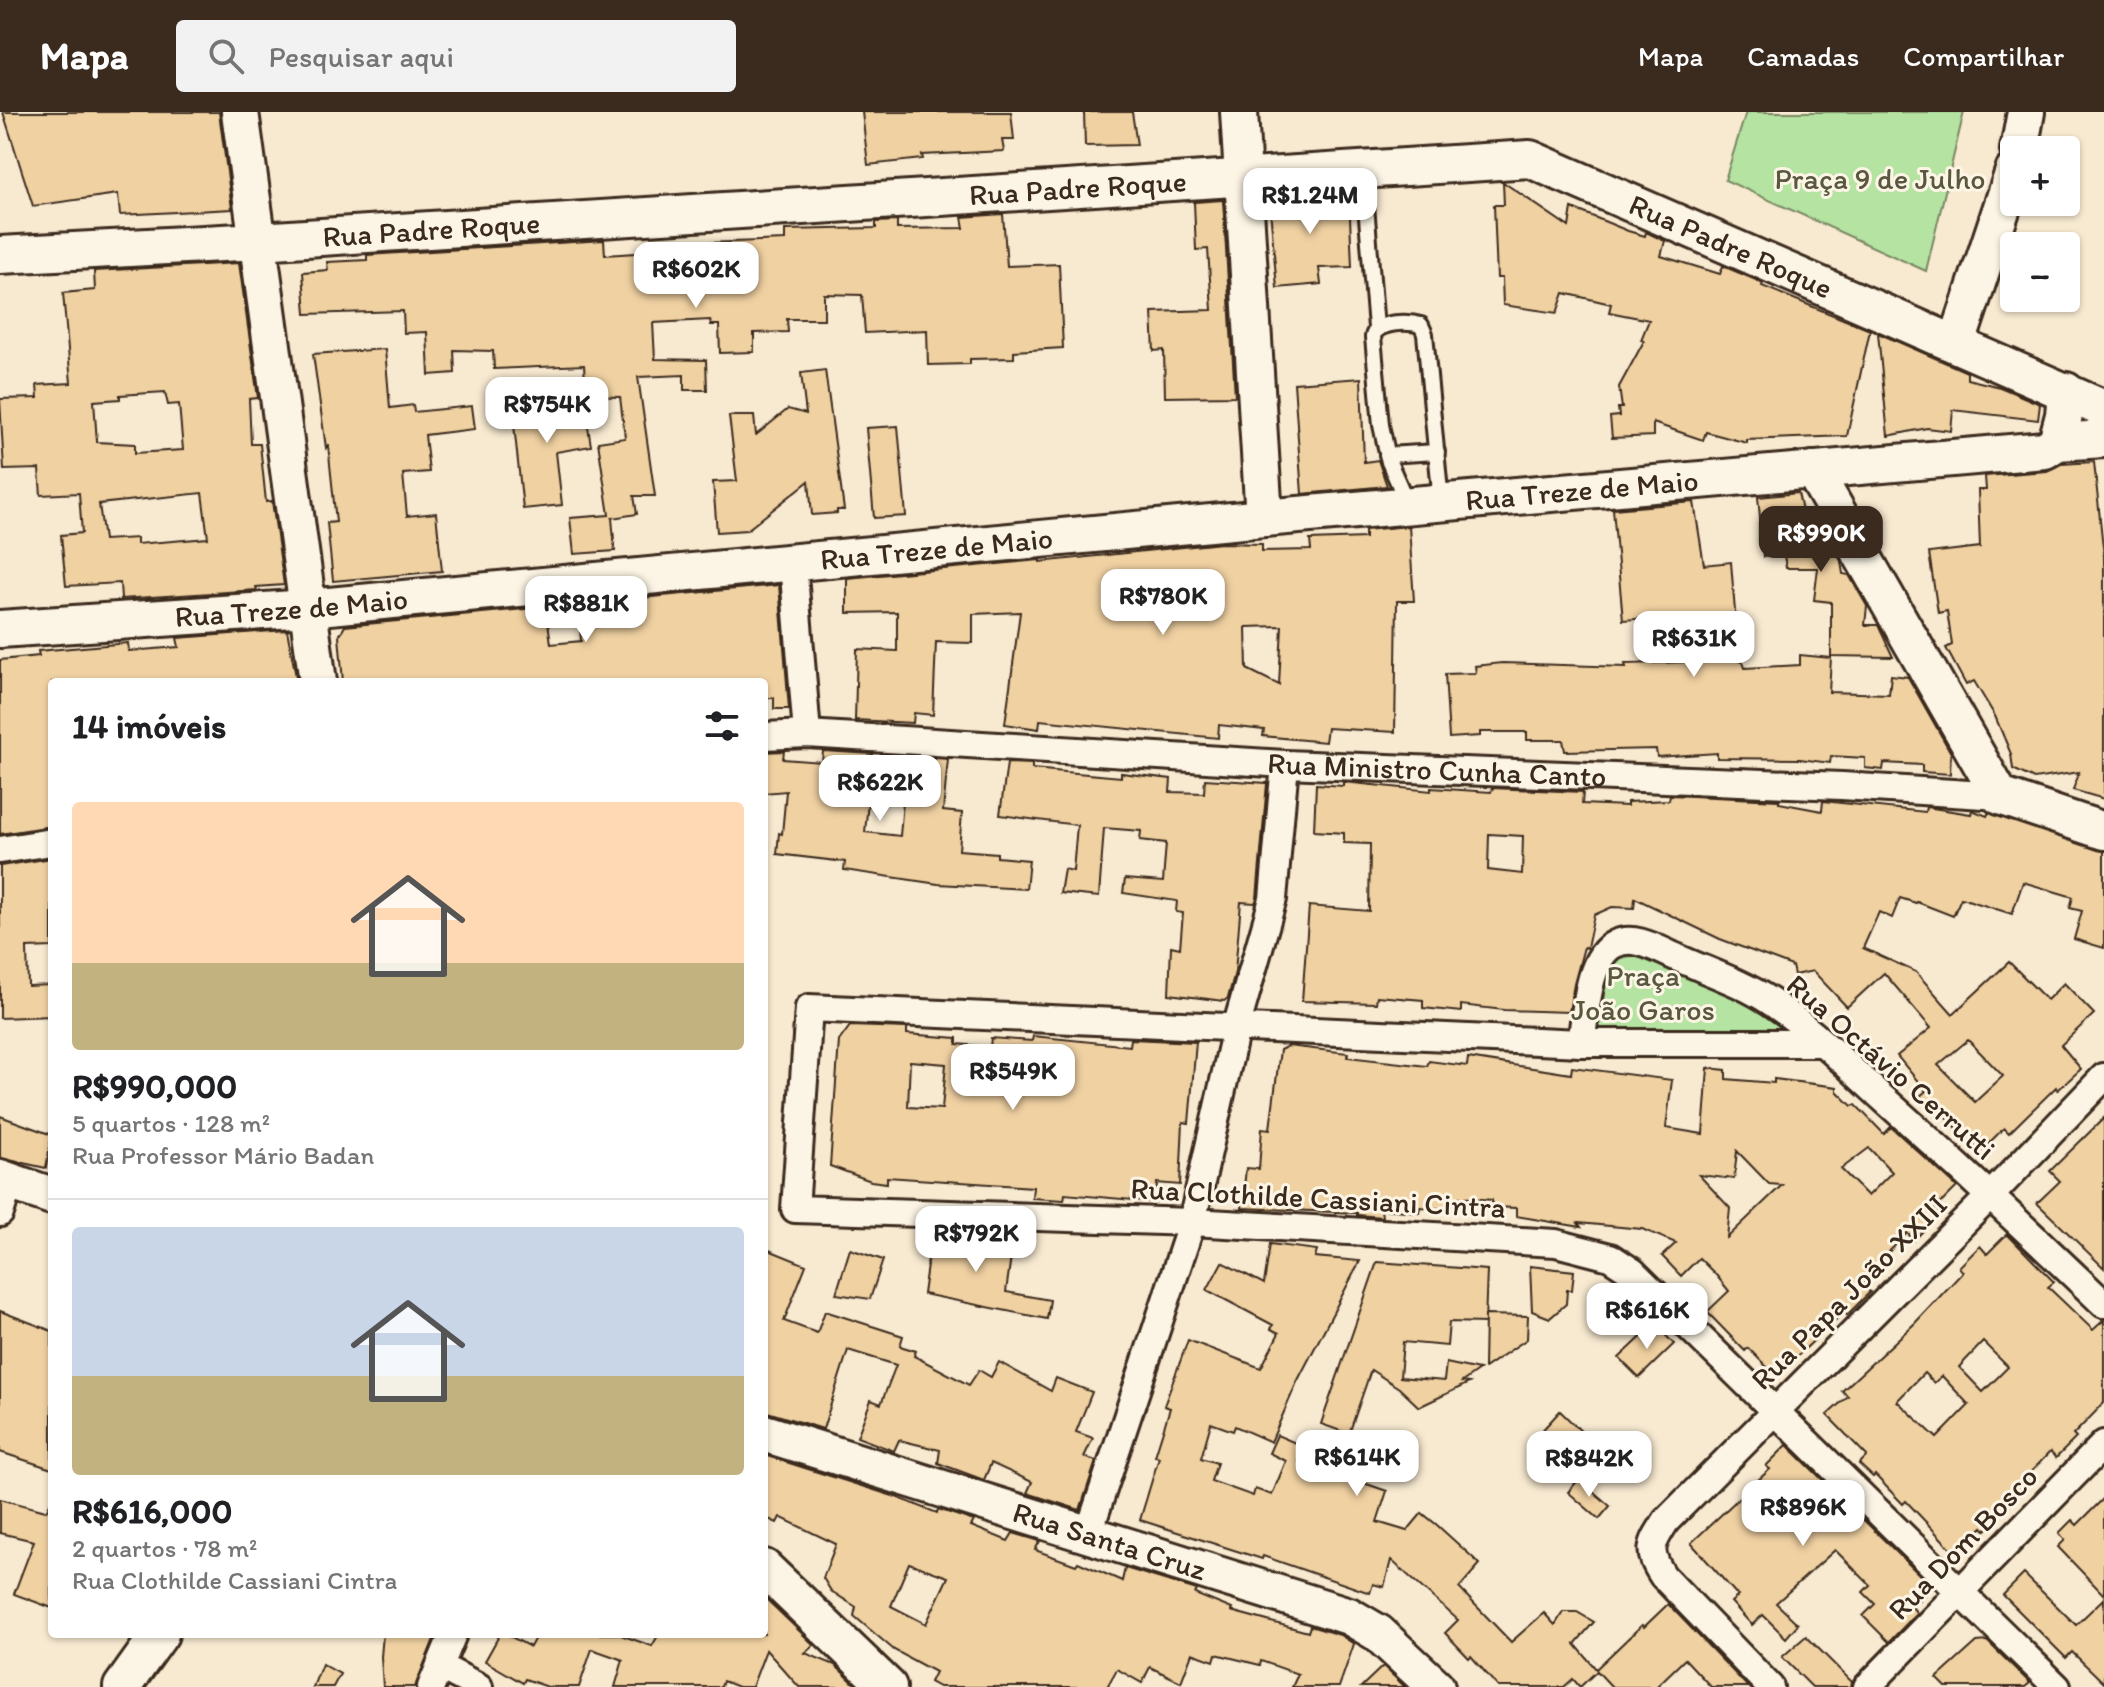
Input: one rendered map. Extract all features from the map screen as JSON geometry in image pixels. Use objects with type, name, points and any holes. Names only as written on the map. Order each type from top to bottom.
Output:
[{"type":"street","points":[[240,112],[317,678]]},
{"type":"street","points":[[1239,112],[1264,518]]},
{"type":"street","points":[[2022,136],[2026,112]]},
{"type":"street","name":"Rua Padre Roque","points":[[0,255],[1530,159],[2104,409]]},
{"type":"street","points":[[1957,343],[2000,213]]},
{"type":"street","points":[[2057,442],[2066,391]]},
{"type":"street","name":"Rua Treze de Maio","points":[[0,629],[308,608],[1264,518],[2045,450],[2057,442],[2104,439]]},
{"type":"street","points":[[1813,470],[2000,796]]},
{"type":"street","points":[[793,563],[807,734]]},
{"type":"street","name":"Rua Ministro Cunha Canto","points":[[768,736],[807,734],[1285,764],[1842,786],[2000,796],[2104,831]]},
{"type":"street","points":[[1088,1535],[1192,1222],[1236,1028],[1273,899],[1285,764]]},
{"type":"street","points":[[0,850],[48,843]]},
{"type":"street","name":"Rua Octávio Cerrutti","points":[[1581,1043],[1594,969],[1600,956],[1612,945],[1627,939],[1747,988],[1772,1002],[1822,1043],[1991,1195],[2104,1304]]},
{"type":"street","name":"Rua Clothilde Cassiani Cintra","points":[[1236,1028],[809,1008],[795,1209],[1192,1222],[1556,1243],[1589,1249],[1610,1257],[1633,1272],[2057,1687]]},
{"type":"street","points":[[1236,1028],[1581,1043],[1822,1043]]},
{"type":"street","name":"Rua Papa João XXIII","points":[[1770,1687],[1663,1576],[1652,1558],[1654,1540],[1666,1521],[1991,1195],[2104,1077]]},
{"type":"street","points":[[3,1191],[48,1196]]},
{"type":"street","name":"Rua Santa Cruz","points":[[768,1434],[1349,1616],[1378,1633],[1436,1687]]},
{"type":"street","name":"Rua Dom Bosco","points":[[1867,1687],[2104,1444]]},
{"type":"street","points":[[768,1572],[888,1687]]},
{"type":"street","points":[[122,1687],[157,1638]]},
{"type":"street","points":[[451,1638],[436,1677],[479,1687]]},
{"type":"lane","points":[[1365,193],[1381,425],[1387,455],[1425,504]]},
{"type":"lane","points":[[1376,328],[1409,323],[1417,323],[1424,328],[1437,452],[1425,504]]},
{"type":"lane","points":[[1387,455],[1437,452]]},
{"type":"green space","name":"Praça 9 de Julho","points":[[1746,112],[1964,112],[1926,271],[1725,180]]},
{"type":"green space","name":"Praça João Garos","points":[[1641,954],[1754,1005],[1792,1032],[1598,1030],[1610,960]]},
{"type":"building","points":[[3,112],[219,112],[232,209],[120,215],[118,194],[33,206]]},
{"type":"building","points":[[862,112],[1011,112],[1014,140],[1002,140],[1004,151],[922,155],[923,159],[868,165]]},
{"type":"building","points":[[1084,112],[1132,112],[1137,145],[1085,146]]},
{"type":"building","points":[[1503,182],[1569,227],[1572,208],[1628,231],[1645,236],[1646,232],[1665,241],[1661,256],[1720,274],[1723,266],[1763,283],[1762,286],[1870,330],[1847,436],[1747,440],[1747,443],[1706,432],[1703,440],[1653,423],[1653,436],[1612,438],[1610,417],[1619,416],[1618,408],[1622,408],[1619,387],[1644,341],[1641,340],[1649,320],[1609,312],[1611,304],[1564,293],[1557,313],[1503,305],[1502,278],[1497,278],[1494,205],[1504,205]]},
{"type":"building","points":[[1349,192],[1352,267],[1319,268],[1321,284],[1277,288],[1269,197]]},
{"type":"building","points":[[1223,200],[1235,396],[1165,397],[1164,350],[1154,351],[1152,312],[1212,310],[1208,249],[1196,250],[1194,202]]},
{"type":"building","points":[[1003,214],[1007,266],[1059,264],[1063,348],[1014,351],[1014,358],[970,359],[970,364],[928,365],[927,330],[865,333],[862,295],[824,294],[824,319],[787,319],[788,332],[754,333],[754,352],[720,353],[719,325],[711,325],[710,320],[653,323],[655,359],[706,360],[707,390],[684,390],[684,375],[638,377],[655,496],[634,496],[637,514],[612,518],[615,551],[574,554],[570,518],[609,515],[598,442],[625,438],[620,397],[586,396],[584,365],[494,369],[493,351],[454,350],[455,373],[429,375],[427,332],[404,333],[403,311],[306,314],[303,272],[328,270],[327,262],[367,260],[367,255],[604,240],[605,255],[652,252],[652,245],[785,240],[785,230],[876,228],[876,222],[897,221],[897,229],[964,228],[962,217]]},
{"type":"building","points":[[239,263],[258,398],[249,399],[251,444],[260,444],[266,502],[272,501],[284,585],[256,587],[257,590],[121,599],[120,583],[66,586],[61,535],[82,533],[79,493],[41,495],[39,469],[4,470],[0,399],[38,398],[37,385],[71,383],[63,293],[95,290],[94,271]],"holes":[[[165,392],[168,405],[179,404],[183,450],[135,453],[135,444],[97,442],[94,401],[120,399],[120,395]],[[202,493],[208,538],[137,544],[137,538],[104,540],[99,504]]]},
{"type":"building","points":[[1878,333],[1967,372],[1967,379],[2000,387],[2040,404],[2038,420],[1953,410],[1951,431],[1927,428],[1888,436]]},
{"type":"building","points":[[385,349],[390,408],[413,405],[414,412],[472,406],[475,429],[425,435],[429,472],[403,474],[407,516],[436,513],[442,571],[333,581],[327,523],[336,522],[328,445],[326,448],[313,354]]},
{"type":"building","points":[[825,370],[844,510],[812,515],[809,481],[747,530],[717,532],[713,482],[737,481],[729,416],[754,416],[756,435],[788,409],[806,414],[801,373]]},
{"type":"building","points":[[1361,378],[1364,462],[1378,460],[1387,486],[1302,494],[1294,383]]},
{"type":"building","points":[[583,394],[591,446],[556,452],[562,505],[523,509],[512,406],[532,404],[532,399]]},
{"type":"building","points":[[898,426],[906,516],[874,518],[866,428]]},
{"type":"building","points":[[2094,462],[2104,557],[2104,799],[2073,790],[2079,772],[2034,779],[2013,769],[2011,754],[1995,716],[1974,681],[1966,685],[1946,648],[1952,645],[1947,611],[1938,613],[1929,553],[1980,547],[1978,490],[1986,490],[1985,476],[2047,471],[2061,464]]},
{"type":"building","points":[[1798,493],[1804,520],[1818,521],[1841,561],[1843,574],[1849,575],[1867,606],[1865,625],[1878,625],[1893,657],[1831,656],[1831,602],[1814,600],[1818,568],[1786,568],[1784,555],[1764,557],[1758,497]]},
{"type":"building","points":[[1694,502],[1704,565],[1731,562],[1739,661],[1745,668],[1800,665],[1800,655],[1831,658],[1829,692],[1889,694],[1891,675],[1908,677],[1951,753],[1950,774],[1922,772],[1922,765],[1884,763],[1883,770],[1865,768],[1865,758],[1831,756],[1830,763],[1800,759],[1717,758],[1717,753],[1657,757],[1656,749],[1565,751],[1563,740],[1527,740],[1527,732],[1480,732],[1480,736],[1449,738],[1445,674],[1476,673],[1475,666],[1502,663],[1626,667],[1625,664],[1684,662],[1677,616],[1623,620],[1613,509]]},
{"type":"building","points":[[1409,526],[1414,601],[1397,601],[1395,732],[1327,728],[1325,742],[1263,736],[1264,730],[1219,725],[1218,738],[1040,720],[1039,729],[1005,724],[1020,612],[973,614],[973,643],[936,642],[933,715],[914,713],[913,723],[855,720],[857,649],[897,651],[897,612],[847,613],[847,578],[1222,543],[1262,544],[1262,551],[1311,550],[1310,540],[1365,538],[1365,530]],"holes":[[[1282,626],[1279,685],[1247,669],[1246,627]]]},
{"type":"building","points":[[779,585],[789,709],[774,709],[774,698],[768,698],[768,678],[343,678],[339,636],[345,626],[546,607],[551,644],[581,641],[578,604]]},
{"type":"building","points":[[287,630],[296,678],[48,678],[48,827],[0,834],[0,660],[39,656],[38,651],[128,643],[129,651],[179,647],[177,638]]},
{"type":"building","points":[[784,751],[783,759],[822,762],[823,751],[873,754],[865,832],[900,836],[907,756],[948,759],[943,811],[962,813],[959,850],[997,853],[997,857],[1029,860],[1026,889],[938,884],[844,870],[845,862],[777,854],[786,791],[768,793],[768,752]]},
{"type":"building","points":[[1007,763],[1032,764],[1032,769],[1171,779],[1170,792],[1204,793],[1205,779],[1267,783],[1257,898],[1255,903],[1241,902],[1235,972],[1228,998],[1224,1001],[1169,994],[1171,946],[1180,948],[1183,913],[1176,912],[1177,901],[1123,893],[1125,879],[1163,882],[1166,843],[1140,840],[1141,831],[1104,828],[1099,897],[1060,893],[1064,869],[1073,871],[1077,825],[1000,815]]},
{"type":"building","points":[[1343,782],[1431,791],[1431,788],[1491,792],[1492,788],[1583,792],[1582,804],[1627,806],[1627,802],[1669,800],[1670,795],[1779,800],[1779,803],[1822,811],[1823,801],[1925,812],[1926,807],[1971,814],[1972,810],[1987,816],[1989,812],[2104,851],[2104,948],[2074,939],[2082,911],[2070,908],[2073,897],[2023,882],[2012,914],[1961,898],[1953,916],[1900,898],[1892,918],[1879,912],[1863,948],[1916,972],[1953,1014],[2009,962],[2047,1000],[2064,983],[2094,1014],[2061,1045],[2081,1069],[2058,1090],[2056,1087],[2009,1133],[2004,1128],[1980,1152],[1936,1106],[1930,1106],[1920,1096],[1926,1091],[1897,1056],[1931,1028],[1884,973],[1847,1007],[1813,971],[1794,975],[1792,966],[1720,939],[1635,898],[1634,908],[1612,907],[1594,915],[1569,1012],[1461,1005],[1461,1012],[1423,1008],[1423,1000],[1377,996],[1376,1003],[1302,1001],[1309,906],[1369,911],[1370,844],[1344,843],[1344,833],[1314,831],[1316,784],[1343,786]],"holes":[[[1489,834],[1523,836],[1522,874],[1488,870]],[[1968,1040],[2003,1076],[1975,1102],[1938,1065]]]},
{"type":"building","points":[[48,859],[48,947],[27,948],[28,986],[48,985],[48,1016],[0,1018],[0,866]]},
{"type":"building","points":[[850,1026],[907,1028],[907,1034],[957,1038],[957,1044],[990,1047],[991,1038],[1032,1041],[1033,1036],[1130,1046],[1131,1039],[1196,1042],[1189,1123],[1183,1122],[1180,1185],[1157,1183],[1156,1202],[1065,1194],[1064,1200],[1032,1198],[1033,1187],[887,1177],[887,1183],[871,1181],[830,1166],[839,1041]],"holes":[[[910,1061],[946,1064],[942,1109],[908,1107]]]},
{"type":"building","points":[[1288,1046],[1348,1053],[1347,1057],[1427,1066],[1429,1061],[1467,1066],[1468,1058],[1571,1074],[1572,1067],[1672,1080],[1666,1128],[1703,1134],[1708,1068],[1726,1070],[1726,1079],[1774,1083],[1774,1079],[1837,1087],[1837,1091],[1852,1106],[1856,1105],[1884,1134],[1891,1127],[1957,1187],[1934,1210],[1939,1215],[1914,1240],[1907,1233],[1881,1260],[1884,1262],[1862,1284],[1870,1292],[1847,1315],[1844,1312],[1789,1364],[1784,1359],[1771,1371],[1748,1348],[1745,1351],[1707,1312],[1729,1291],[1716,1275],[1699,1258],[1681,1276],[1662,1256],[1676,1243],[1642,1229],[1578,1223],[1581,1227],[1516,1216],[1516,1208],[1492,1207],[1492,1200],[1459,1197],[1458,1210],[1420,1207],[1419,1212],[1381,1209],[1382,1217],[1242,1208],[1246,1168],[1259,1169],[1262,1128],[1270,1129],[1280,1050]],"holes":[[[1869,1148],[1892,1172],[1868,1196],[1841,1169]],[[1737,1151],[1769,1184],[1782,1185],[1727,1238],[1730,1208],[1699,1175],[1734,1179]]]},
{"type":"building","points":[[0,1116],[48,1134],[46,1168],[0,1158]]},
{"type":"building","points":[[2104,1118],[2104,1268],[2037,1203],[2060,1181],[2050,1171]]},
{"type":"building","points":[[941,1230],[1013,1242],[1006,1292],[1050,1300],[1047,1319],[923,1294],[931,1236],[940,1237]]},
{"type":"building","points":[[2007,1234],[2054,1282],[2048,1287],[2093,1330],[2104,1320],[2104,1403],[2056,1458],[2050,1452],[2025,1478],[2030,1482],[2007,1505],[2009,1507],[1986,1530],[1983,1527],[1955,1553],[1906,1501],[1903,1504],[1875,1475],[1873,1477],[1859,1464],[1867,1456],[1827,1415],[1848,1396],[1842,1391],[1914,1324],[1963,1272],[1959,1267],[1980,1246],[1987,1254]],"holes":[[[1983,1342],[2008,1367],[1983,1392],[1959,1367]],[[1924,1373],[1934,1383],[1942,1376],[1969,1405],[1937,1438],[1897,1401]]]},
{"type":"building","points":[[1270,1244],[1317,1250],[1315,1257],[1360,1261],[1297,1382],[1271,1442],[1235,1426],[1233,1431],[1211,1423],[1201,1458],[1217,1463],[1211,1481],[1253,1496],[1255,1489],[1272,1495],[1286,1461],[1269,1453],[1277,1435],[1305,1447],[1299,1461],[1387,1491],[1377,1522],[1407,1531],[1422,1513],[1437,1525],[1480,1564],[1459,1588],[1511,1642],[1544,1613],[1555,1625],[1563,1612],[1577,1612],[1594,1622],[1575,1644],[1596,1669],[1668,1604],[1748,1687],[1711,1687],[1685,1659],[1656,1687],[1612,1687],[1597,1671],[1580,1687],[1573,1679],[1564,1687],[1498,1687],[1471,1656],[1469,1658],[1445,1633],[1458,1620],[1391,1560],[1384,1587],[1373,1584],[1370,1593],[1263,1556],[1262,1559],[1140,1520],[1170,1408],[1164,1406],[1188,1340],[1261,1368],[1279,1333],[1271,1329],[1273,1325],[1207,1290],[1222,1262],[1264,1284]]},
{"type":"building","points":[[850,1249],[883,1260],[870,1299],[836,1294]]},
{"type":"building","points":[[768,1250],[806,1265],[784,1321],[817,1333],[825,1311],[903,1336],[900,1346],[916,1351],[914,1356],[969,1385],[979,1370],[991,1377],[999,1362],[1051,1391],[1056,1378],[1092,1392],[1076,1432],[1093,1438],[1084,1457],[1096,1461],[1080,1510],[1027,1493],[1032,1482],[991,1463],[984,1480],[938,1463],[940,1450],[899,1440],[894,1451],[857,1437],[871,1400],[881,1404],[896,1365],[848,1350],[823,1429],[768,1412]]},
{"type":"building","points":[[1377,1262],[1487,1270],[1485,1323],[1449,1322],[1447,1346],[1403,1342],[1400,1377],[1444,1381],[1446,1363],[1479,1370],[1462,1382],[1469,1383],[1419,1407],[1399,1388],[1371,1370],[1349,1434],[1321,1424]]},
{"type":"building","points":[[1530,1266],[1574,1271],[1572,1290],[1567,1290],[1566,1304],[1550,1318],[1532,1311]]},
{"type":"building","points":[[0,1311],[48,1329],[48,1468],[0,1452]]},
{"type":"building","points":[[1485,1315],[1528,1316],[1527,1339],[1484,1368]]},
{"type":"building","points":[[1655,1324],[1674,1344],[1639,1378],[1619,1358]]},
{"type":"building","points":[[1560,1411],[1585,1435],[1579,1442],[1587,1450],[1570,1468],[1537,1436]]},
{"type":"building","points":[[1787,1445],[1929,1584],[1923,1589],[1927,1592],[1912,1607],[1917,1613],[1889,1642],[1863,1616],[1875,1604],[1863,1592],[1870,1585],[1835,1550],[1776,1603],[1798,1624],[1786,1638],[1763,1615],[1752,1625],[1731,1602],[1738,1596],[1691,1543],[1770,1469],[1766,1466]]},
{"type":"building","points":[[768,1456],[937,1513],[938,1509],[974,1521],[971,1526],[1008,1541],[1013,1533],[1040,1541],[1035,1550],[1076,1565],[1078,1562],[1122,1581],[1125,1568],[1197,1590],[1195,1594],[1231,1611],[1308,1632],[1310,1626],[1340,1635],[1354,1644],[1339,1687],[1292,1687],[1298,1674],[1261,1661],[1260,1665],[1216,1654],[1214,1661],[1192,1653],[1181,1682],[1150,1667],[1142,1683],[1117,1669],[1107,1687],[939,1687],[930,1682],[935,1672],[894,1650],[854,1616],[856,1607],[831,1591],[823,1578],[836,1544],[780,1517],[777,1523],[768,1519]],"holes":[[[909,1563],[948,1577],[926,1624],[891,1606]]]},
{"type":"building","points":[[1579,1479],[1610,1506],[1599,1519],[1568,1492]]},
{"type":"building","points":[[2104,1498],[2104,1595],[2058,1547],[2065,1540],[2059,1533],[2072,1520],[2077,1525]]},
{"type":"building","points":[[0,1499],[46,1511],[48,1507],[48,1607],[14,1594],[34,1541],[0,1533]]},
{"type":"building","points":[[2024,1574],[2076,1625],[2104,1598],[2104,1683],[2072,1652],[2066,1658],[2003,1595]]},
{"type":"building","points":[[768,1601],[814,1645],[805,1653],[835,1665],[858,1687],[799,1687],[766,1650],[752,1687],[738,1687],[723,1681],[721,1687],[615,1687],[623,1660],[592,1649],[579,1687],[548,1687],[525,1679],[523,1683],[485,1661],[498,1638],[513,1638],[530,1647],[535,1638],[629,1638],[652,1646],[657,1638],[768,1638]]},
{"type":"building","points":[[1806,1636],[1852,1682],[1851,1687],[1812,1687],[1782,1657]]},
{"type":"building","points":[[383,1638],[434,1638],[415,1687],[383,1687]]},
{"type":"building","points":[[1987,1641],[2030,1683],[2025,1687],[1946,1687],[1937,1678],[1977,1642]]},
{"type":"building","points":[[322,1664],[340,1674],[333,1687],[313,1687]]},
{"type":"building","points":[[1383,1666],[1405,1687],[1361,1687]]}]
